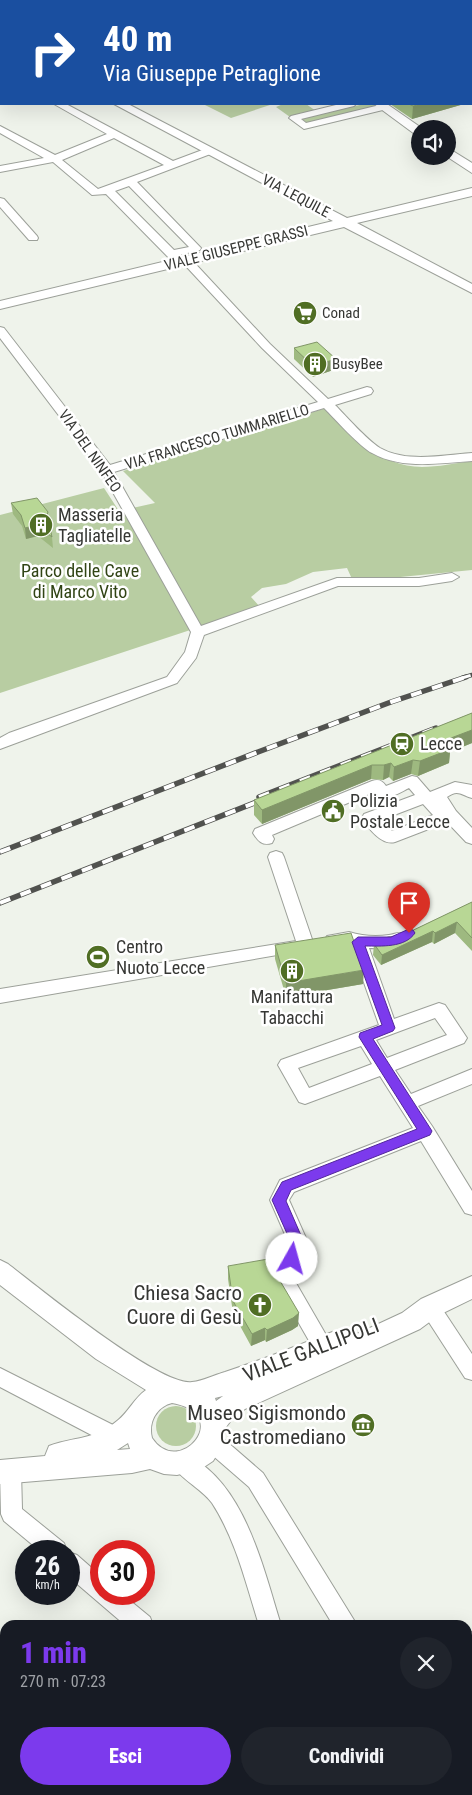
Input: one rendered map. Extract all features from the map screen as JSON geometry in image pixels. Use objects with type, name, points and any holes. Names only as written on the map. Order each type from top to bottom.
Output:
[{"type":"main road","name":"VIA LEQUILE","points":[[122,105],[472,289]]},
{"type":"main road","points":[[382,105],[411,126]]},
{"type":"main road","points":[[456,158],[472,169]]},
{"type":"main road","name":"VIALE GIUSEPPE GRASSI","points":[[0,305],[179,258],[472,192]]},
{"type":"main road","points":[[0,1271],[106,1354],[150,1381],[207,1405],[212,1431],[199,1455],[182,1463],[166,1462],[151,1456],[142,1446],[137,1432],[143,1411],[140,1391],[106,1354]]},
{"type":"main road","name":"VIALE GALLIPOLI","points":[[212,1431],[224,1410],[236,1401],[411,1321],[430,1307],[472,1287]]},
{"type":"main road","name":"VIALE GALLIPOLI","points":[[182,1393],[270,1368],[407,1312],[430,1307]]},
{"type":"main road","points":[[3,1468],[97,1448],[114,1439],[158,1395],[182,1393]]},
{"type":"main road","points":[[3,1468],[132,1461],[151,1456]]},
{"type":"street","points":[[61,105],[172,165]]},
{"type":"street","points":[[347,105],[294,118],[304,126],[382,105]]},
{"type":"street","points":[[0,129],[61,162],[74,176],[96,193],[131,182],[209,151]]},
{"type":"street","points":[[0,169],[55,159],[114,134]]},
{"type":"street","points":[[131,182],[196,248],[179,258]]},
{"type":"street","points":[[108,190],[326,403]]},
{"type":"street","points":[[0,201],[33,238]]},
{"type":"street","points":[[138,221],[162,214]]},
{"type":"street","name":"VIA DEL NINFEO","points":[[0,330],[107,470],[198,632]]},
{"type":"street","name":"VIA FRANCESCO TUMMARIELLO","points":[[107,470],[366,391]]},
{"type":"street","name":"VIA FRANCESCO TUMMARIELLO","points":[[326,403],[375,450],[392,458],[411,461],[472,457]]},
{"type":"street","points":[[0,744],[14,737],[172,680],[188,661],[196,646],[198,632],[337,582],[419,582],[452,577]]},
{"type":"street","points":[[385,793],[412,782],[472,838]]},
{"type":"street","points":[[266,839],[261,833],[358,798],[377,785],[417,827]]},
{"type":"street","points":[[375,821],[432,799],[453,788],[461,787],[468,789],[472,793]]},
{"type":"street","points":[[358,798],[389,838],[449,817]]},
{"type":"street","points":[[276,857],[306,945]]},
{"type":"street","points":[[0,996],[349,938],[358,942],[393,941],[410,933]]},
{"type":"street","points":[[358,942],[389,1028]]},
{"type":"street","points":[[438,1010],[458,1038],[385,1068],[305,1097],[287,1065],[389,1028],[438,1010]]},
{"type":"street","points":[[365,1037],[426,1131],[472,1207]]},
{"type":"street","points":[[408,1103],[472,1076]]},
{"type":"street","points":[[323,1347],[287,1285],[285,1271],[300,1247],[279,1200],[287,1186],[426,1131]]},
{"type":"street","points":[[430,1307],[472,1371]]},
{"type":"street","points":[[0,1377],[108,1433],[114,1439]]},
{"type":"street","points":[[212,1431],[256,1480],[343,1620]]},
{"type":"street","points":[[182,1463],[203,1477],[225,1504],[234,1522],[268,1620]]},
{"type":"street","points":[[3,1468],[12,1514],[43,1540]]},
{"type":"street","points":[[80,1572],[90,1581]]},
{"type":"street","points":[[118,1605],[136,1620]]},
{"type":"green space","points":[[205,105],[270,105],[231,118]]},
{"type":"green space","points":[[281,105],[307,105],[316,111],[290,117],[276,107]]},
{"type":"green space","points":[[360,105],[376,106],[307,123],[302,119]]},
{"type":"green space","name":"Parco delle Cave di Marco Vito","points":[[326,408],[369,447],[393,461],[407,466],[422,467],[472,461],[472,570],[380,579],[352,579],[347,568],[313,572],[286,584],[262,588],[251,597],[260,607],[0,693],[0,515],[104,488],[119,511],[155,503],[123,471]]},
{"type":"green space","points":[[176,1406],[190,1412],[196,1426],[190,1440],[176,1446],[162,1440],[156,1426],[162,1412]]},
{"type":"building","points":[[317,342],[336,359],[313,366],[294,348]]},
{"type":"building","points":[[37,498],[48,512],[52,537],[37,525],[25,528],[21,515],[11,503]]},
{"type":"building","points":[[472,713],[472,730],[443,741],[451,749],[420,761],[413,760],[394,767],[391,763],[372,765],[262,810],[254,800]]},
{"type":"building","points":[[472,902],[472,938],[457,922],[382,955],[374,944],[388,937],[401,936]]},
{"type":"building","points":[[351,933],[364,970],[286,983],[275,945]]},
{"type":"building","name":"Chiesa Sacro Cuore di Gesù","points":[[274,1258],[276,1274],[299,1313],[293,1318],[267,1330],[265,1328],[252,1334],[233,1301],[228,1266]]},
{"type":"railway","points":[[462,678],[472,675]]},
{"type":"railway","points":[[0,852],[391,702],[466,677]]},
{"type":"railway","points":[[259,797],[436,728]]},
{"type":"railway","points":[[0,903],[267,798]]},
{"type":"place","name":"Conad","points":[[305,313]]},
{"type":"place","name":"BusyBee","points":[[315,364]]},
{"type":"place","name":"Masseria Tagliatelle","points":[[41,525]]},
{"type":"place","name":"Lecce","points":[[402,744]]},
{"type":"place","name":"Polizia Postale Lecce","points":[[333,811]]},
{"type":"place","name":"Centro Nuoto Lecce","points":[[98,957]]},
{"type":"place","name":"Manifattura Tabacchi","points":[[292,971]]},
{"type":"place","name":"Chiesa Sacro Cuore di Gesù","points":[[260,1305]]},
{"type":"place","name":"Museo Sigismondo Castromediano","points":[[363,1425]]},
{"type":"route","points":[[292,1259],[300,1247],[279,1200],[287,1186],[426,1131],[365,1037],[389,1028],[358,942],[393,941],[409,933]]}]
